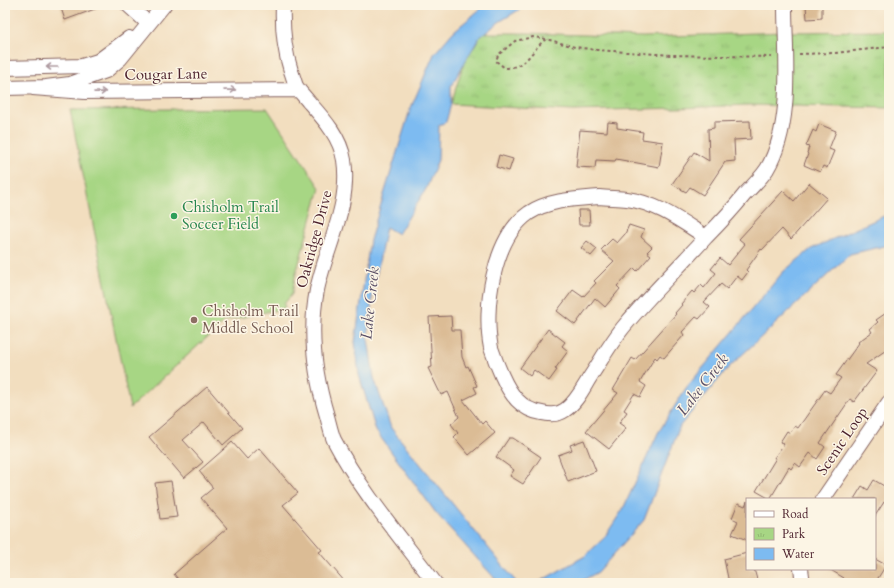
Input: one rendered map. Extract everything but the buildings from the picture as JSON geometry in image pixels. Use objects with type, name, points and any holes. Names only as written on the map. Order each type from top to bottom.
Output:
[{"type":"street","points":[[128,5],[148,23]]},
{"type":"street","points":[[5,88],[33,88],[70,84],[106,71],[120,59],[164,5]]},
{"type":"street","name":"Oakridge Drive","points":[[283,5],[283,36],[286,54],[296,87],[334,134],[344,158],[345,168],[345,187],[342,206],[320,277],[314,315],[313,334],[316,367],[322,398],[334,439],[362,485],[435,583]]},
{"type":"street","points":[[706,237],[667,212],[652,205],[628,199],[599,197],[570,199],[555,202],[529,213],[521,220],[508,237],[497,262],[490,288],[488,308],[491,347],[494,357],[516,400],[536,413],[550,414],[556,414],[565,410],[574,403],[609,347],[626,324],[706,237],[718,226],[764,174],[774,154],[783,123],[786,105],[785,5]]},
{"type":"street","points":[[5,68],[65,67],[90,64],[108,55],[148,23]]},
{"type":"street","name":"Cougar Lane","points":[[33,88],[85,92],[299,90]]},
{"type":"street","name":"Scenic Loop","points":[[824,498],[889,402]]},
{"type":"street","points":[[801,570],[803,583]]},
{"type":"path","points":[[546,39],[527,60],[520,65],[512,68],[505,68],[496,61],[498,55],[515,41],[533,37],[546,39],[575,48],[597,50],[672,55],[772,57]]},
{"type":"path","points":[[794,53],[835,53],[889,47]]},
{"type":"green space","points":[[889,31],[889,108],[749,105],[572,111],[451,104],[473,33],[525,33],[643,37],[785,32]]},
{"type":"green space","points":[[267,108],[320,188],[295,277],[292,294],[284,304],[285,308],[225,321],[130,408],[70,110]]},
{"type":"water","name":"Lake Creek","points":[[485,5],[527,5],[499,22],[479,38],[451,86],[451,104],[446,122],[439,125],[438,160],[426,189],[398,234],[386,227],[372,297],[368,339],[374,378],[391,428],[517,583],[499,583],[436,513],[376,431],[359,375],[355,342],[370,240],[410,110],[434,54],[453,32]]},
{"type":"water","name":"Lake Creek","points":[[889,215],[889,245],[850,254],[728,368],[680,426],[644,520],[598,572],[578,583],[537,583],[585,556],[604,538],[623,509],[658,433],[686,388],[783,272],[811,249]]},
{"type":"place","name":"Chisholm Trail Soccer Field","points":[[174,216]]},
{"type":"place","name":"Chisholm Trail Middle School","points":[[194,320]]}]
